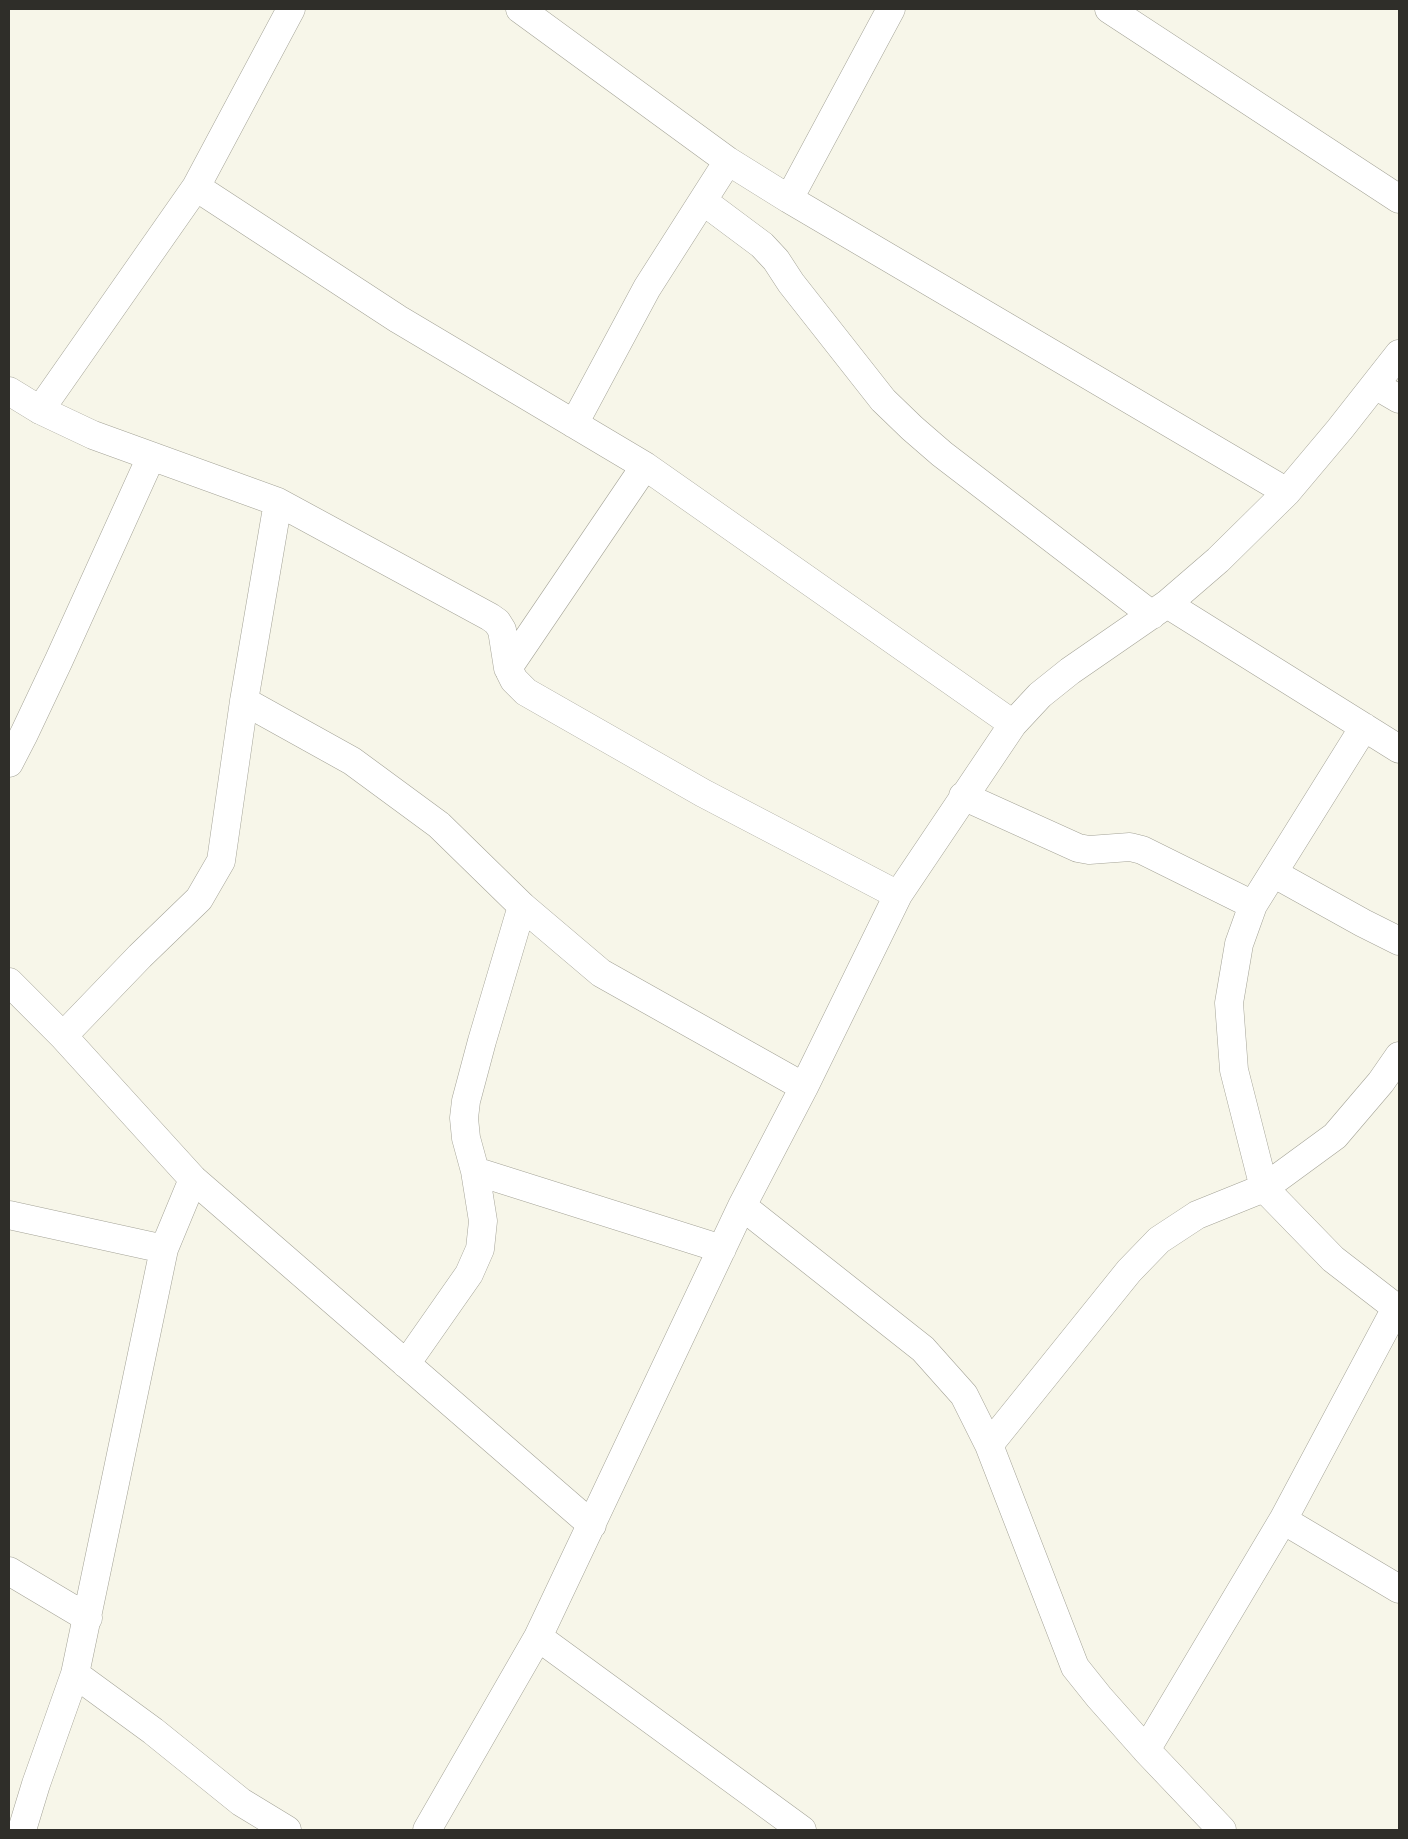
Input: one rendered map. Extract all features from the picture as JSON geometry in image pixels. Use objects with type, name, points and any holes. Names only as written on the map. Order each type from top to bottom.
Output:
[{"type":"street","points":[[40,410],[196,187],[292,9]]},
{"type":"street","points":[[520,9],[728,161],[789,199],[1287,492]]},
{"type":"street","points":[[789,199],[891,9]]},
{"type":"street","points":[[1109,9],[1399,199]]},
{"type":"street","points":[[574,424],[647,288],[728,161]]},
{"type":"street","points":[[196,187],[398,319],[645,466],[1012,724]]},
{"type":"street","points":[[703,201],[762,245],[776,260],[791,284],[883,400],[942,454],[1159,609],[1364,727],[1399,750]]},
{"type":"street","points":[[427,1830],[538,1637],[742,1206],[804,1088],[898,895],[963,796],[1012,724],[1040,695],[1070,671],[1159,609],[1218,560],[1287,492],[1399,354]]},
{"type":"street","points":[[1375,385],[1399,399]]},
{"type":"street","points":[[9,390],[40,410],[93,435],[278,502],[490,617],[497,622],[502,630],[508,668],[514,680],[526,692],[703,793],[898,895]]},
{"type":"street","points":[[9,763],[59,660],[151,457]]},
{"type":"street","points":[[508,668],[645,466]]},
{"type":"street","points":[[63,1036],[140,956],[200,900],[220,861],[244,701],[278,502]]},
{"type":"street","points":[[244,701],[352,761],[440,825],[522,906],[601,974],[804,1088]]},
{"type":"street","points":[[1146,1750],[1283,1520],[1398,1309],[1333,1259],[1264,1188],[1234,1070],[1229,1003],[1239,944],[1253,906],[1364,727]]},
{"type":"street","points":[[963,796],[1078,848],[1089,850],[1130,847],[1142,850],[1253,906]]},
{"type":"street","points":[[1273,873],[1363,923],[1399,940]]},
{"type":"street","points":[[406,1364],[469,1274],[480,1249],[483,1221],[475,1171],[466,1138],[464,1118],[466,1100],[522,906]]},
{"type":"street","points":[[9,982],[63,1036],[193,1179],[592,1526]]},
{"type":"street","points":[[989,1445],[1128,1271],[1159,1240],[1197,1215],[1264,1188],[1336,1136],[1381,1082],[1399,1056]]},
{"type":"street","points":[[475,1171],[722,1249]]},
{"type":"street","points":[[22,1830],[36,1784],[75,1674],[164,1249],[193,1179]]},
{"type":"street","points":[[742,1206],[923,1349],[964,1395],[989,1445],[1059,1630],[1075,1667],[1213,1827]]},
{"type":"street","points":[[9,1215],[164,1249]]},
{"type":"street","points":[[1283,1520],[1399,1589]]},
{"type":"street","points":[[9,1571],[88,1618]]},
{"type":"street","points":[[538,1637],[802,1830]]},
{"type":"street","points":[[75,1674],[153,1731],[241,1802],[287,1830]]}]
